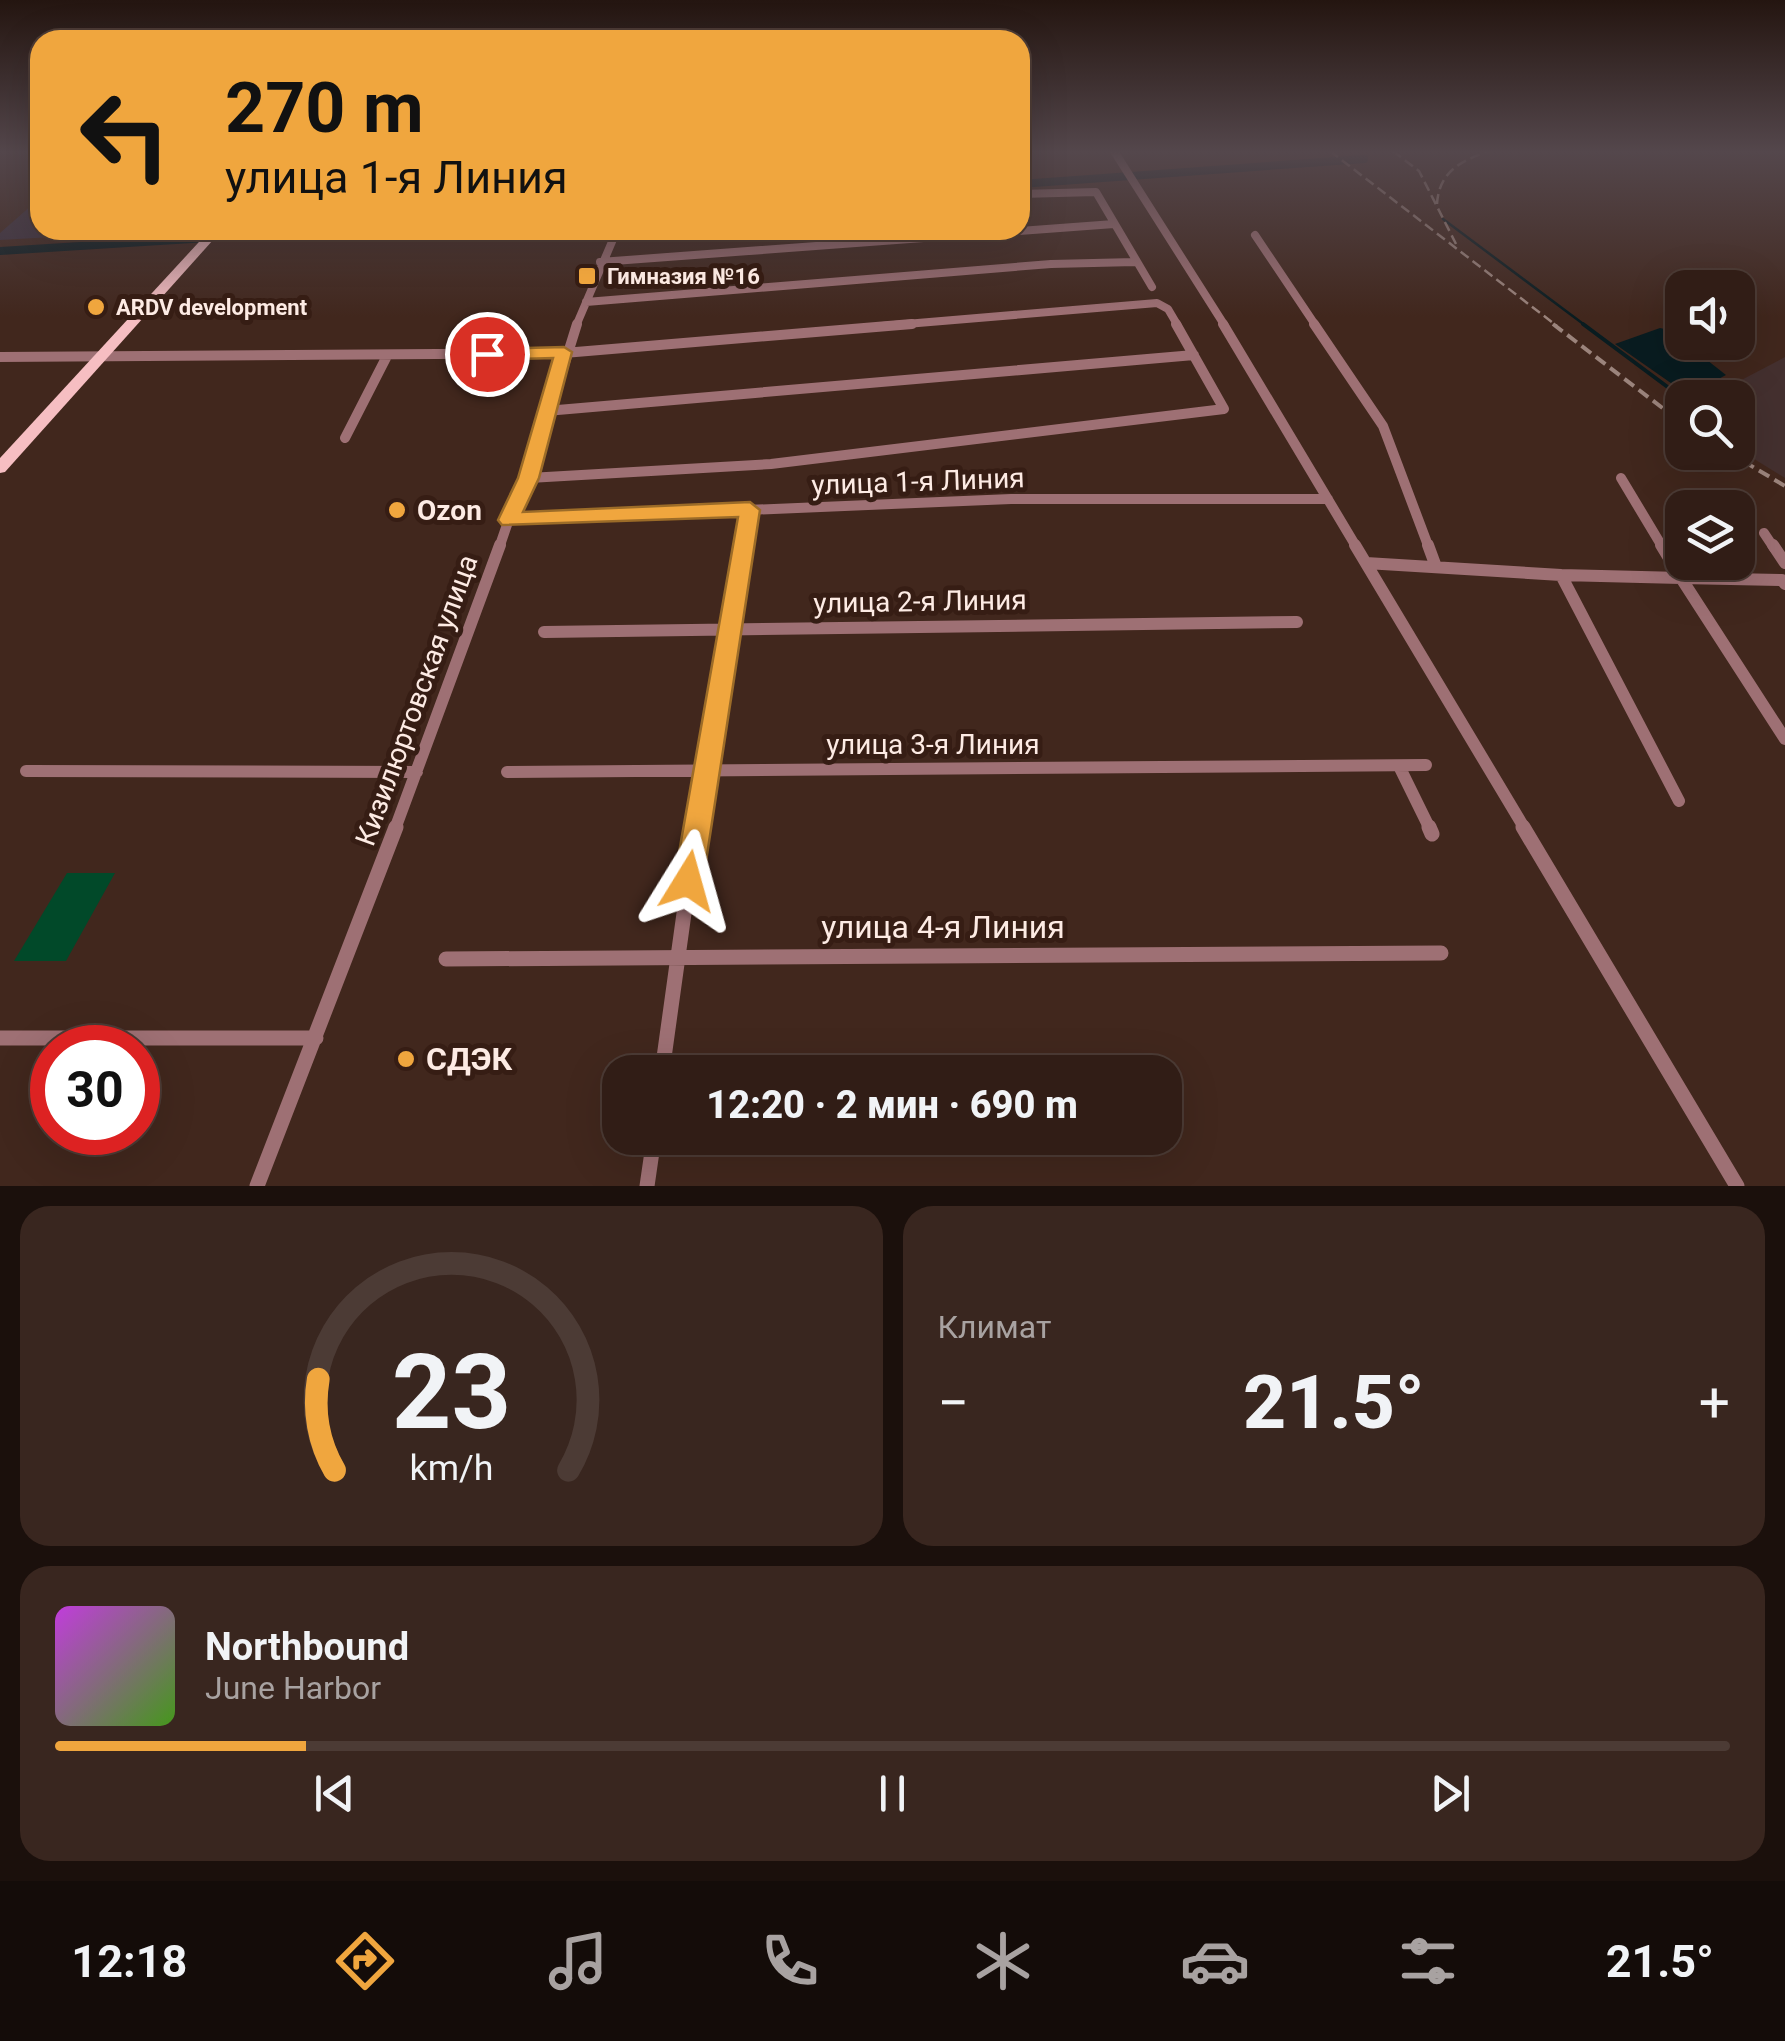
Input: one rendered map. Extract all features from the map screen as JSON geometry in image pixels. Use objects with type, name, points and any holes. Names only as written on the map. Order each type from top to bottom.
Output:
[{"type":"main road","points":[[0,451],[202,240]]},
{"type":"main road","points":[[0,468],[92,358]]},
{"type":"street","points":[[1103,206],[1152,287]]},
{"type":"street","points":[[1149,206],[1174,239],[1737,1186]]},
{"type":"street","points":[[1030,230],[1114,224]]},
{"type":"street","points":[[1255,235],[1383,426],[1435,564]]},
{"type":"street","name":"Кизилюртовская улица","points":[[256,1186],[528,478],[564,352],[612,240]]},
{"type":"street","points":[[600,262],[898,240]]},
{"type":"street","points":[[586,302],[1051,264],[1135,262]]},
{"type":"street","points":[[0,357],[564,352],[1149,303],[1168,309],[1224,410],[771,464],[528,478]]},
{"type":"street","points":[[546,411],[1194,354]]},
{"type":"street","points":[[345,438],[386,356]]},
{"type":"street","points":[[1621,478],[1665,553]]},
{"type":"street","name":"улица 1-я Линия","points":[[509,520],[1011,499],[1328,499]]},
{"type":"street","points":[[664,1055],[704,770],[750,510]]},
{"type":"street","points":[[1764,533],[1785,563]]},
{"type":"street","points":[[1366,564],[1435,564],[1560,575],[1665,578]]},
{"type":"street","points":[[1560,575],[1679,801]]},
{"type":"street","points":[[1755,579],[1784,579]]},
{"type":"street","points":[[1681,580],[1785,739]]},
{"type":"street","name":"улица 2-я Линия","points":[[544,632],[1297,622]]},
{"type":"street","name":"улица 3-я Линия","points":[[507,772],[1426,765]]},
{"type":"street","points":[[1400,766],[1432,834]]},
{"type":"street","points":[[26,771],[417,772]]},
{"type":"street","name":"улица 4-я Линия","points":[[446,959],[1440,953]]},
{"type":"street","points":[[0,1038],[316,1038]]},
{"type":"street","points":[[647,1186],[652,1155]]},
{"type":"shaded area","points":[[30,207],[30,238],[0,240],[0,233]]},
{"type":"shaded area","points":[[1785,357],[1785,478],[1755,459],[1755,380],[1741,380]]},
{"type":"green space","points":[[67,873],[115,873],[66,961],[14,961]]},
{"type":"water","points":[[1665,329],[1665,360],[1707,360],[1726,375],[1716,380],[1667,380],[1615,344]]},
{"type":"waterway","points":[[1443,219],[1586,326]]},
{"type":"waterway","points":[[0,251],[177,240]]},
{"type":"waterway","points":[[1583,324],[1665,385]]},
{"type":"railway","points":[[1402,206],[1557,326]]},
{"type":"railway","points":[[1437,206],[1456,244]]},
{"type":"railway","points":[[1553,324],[1665,410]]},
{"type":"railway","points":[[1755,468],[1785,486]]},
{"type":"place","name":"Гимназия №16","points":[[587,276]]},
{"type":"place","name":"ARDV development","points":[[96,307]]},
{"type":"place","name":"Ozon","points":[[397,510]]},
{"type":"place","name":"СДЭК","points":[[406,1059]]},
{"type":"route","points":[[487,354],[564,352],[528,478],[509,520],[750,510],[688,881]]}]
